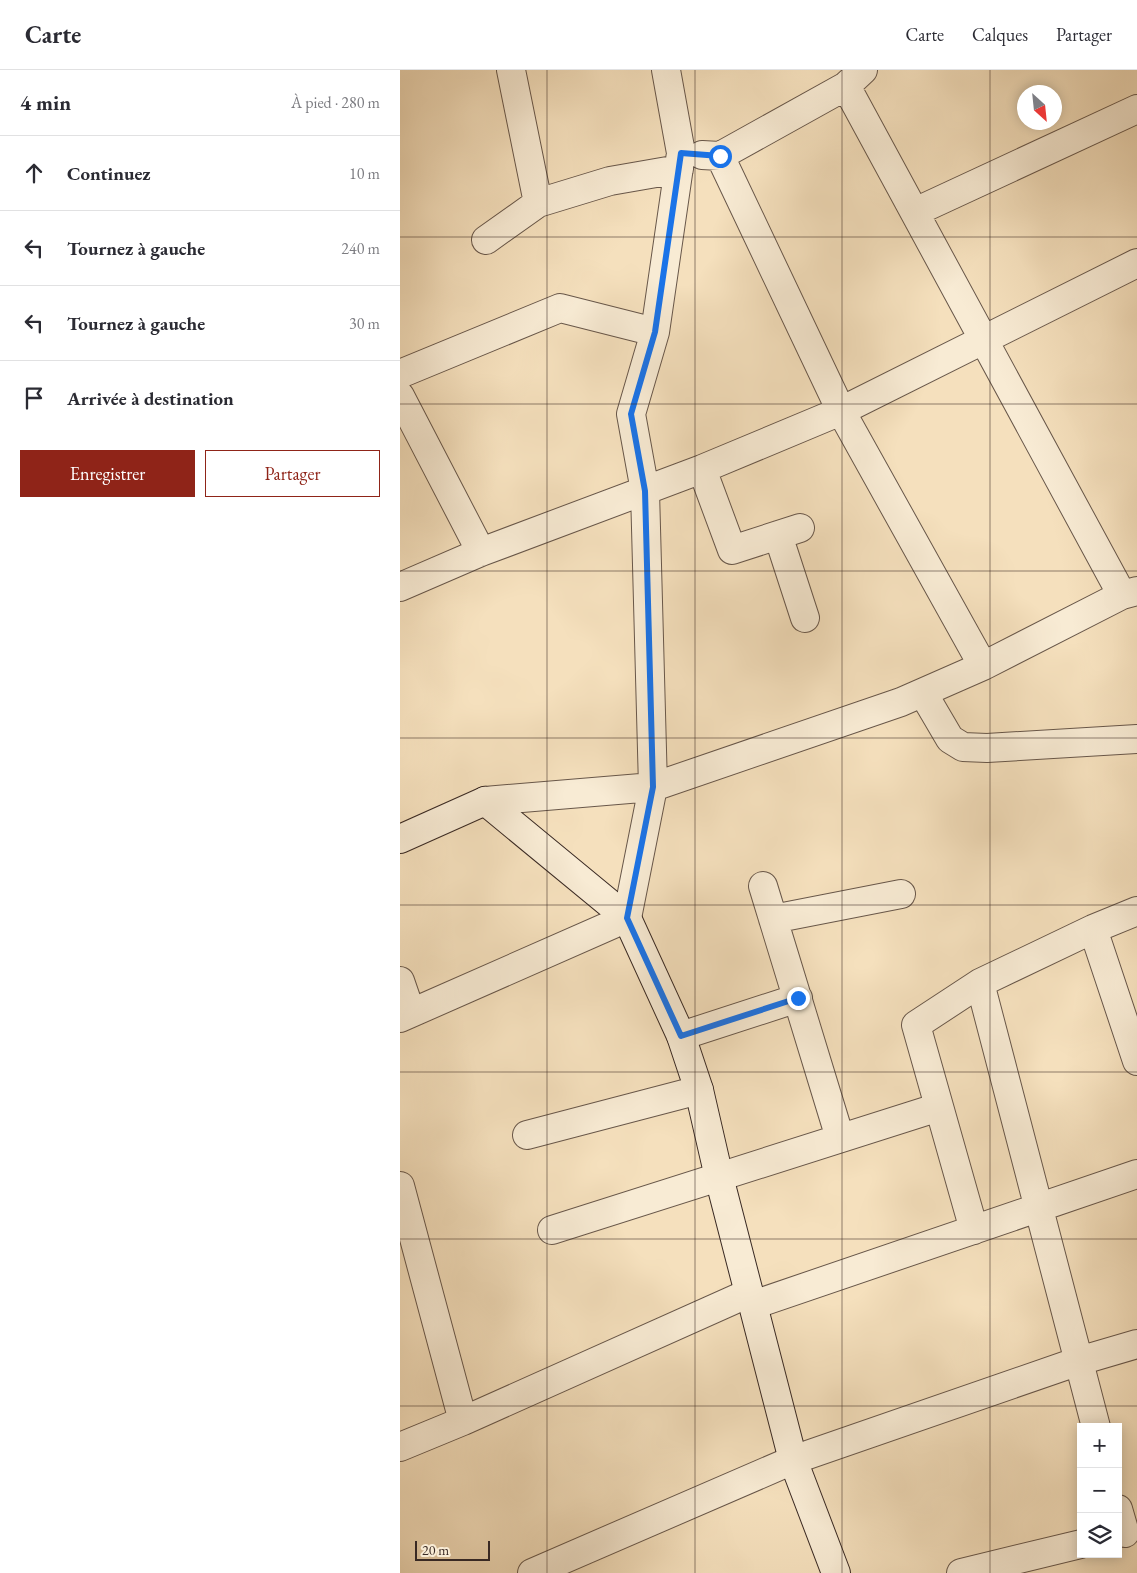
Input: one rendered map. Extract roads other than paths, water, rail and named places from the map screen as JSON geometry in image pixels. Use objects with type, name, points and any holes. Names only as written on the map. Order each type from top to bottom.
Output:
[{"type":"street","points":[[511,70],[538,203]]},
{"type":"street","points":[[627,918],[653,787],[645,491],[631,414],[655,332],[680,161],[666,70]]},
{"type":"street","points":[[400,839],[485,801],[653,787],[900,702],[983,666],[1130,593],[984,340],[915,212],[855,78],[720,156],[680,161],[538,203],[486,240]]},
{"type":"street","points":[[915,212],[1137,109]]},
{"type":"street","points":[[720,156],[841,411],[983,666]]},
{"type":"street","points":[[400,587],[481,552],[702,469],[841,411],[1137,263]]},
{"type":"street","points":[[400,374],[560,308],[655,332]]},
{"type":"street","points":[[400,396],[481,552]]},
{"type":"street","points":[[702,469],[732,550],[789,531],[805,618]]},
{"type":"street","points":[[923,692],[950,739],[963,747],[987,748],[1137,739]]},
{"type":"street","points":[[485,801],[627,918],[681,1036],[700,1090],[718,1177],[793,1460],[836,1573]]},
{"type":"street","points":[[763,886],[840,1138]]},
{"type":"street","points":[[773,919],[901,894]]},
{"type":"street","points":[[974,1230],[916,1025],[980,983],[1093,928],[1137,911]]},
{"type":"street","points":[[400,981],[406,1016],[627,918]]},
{"type":"street","points":[[1093,928],[1137,1061]]},
{"type":"street","points":[[980,983],[1095,1423]]},
{"type":"street","points":[[681,1036],[798,998]]},
{"type":"street","points":[[526,1135],[700,1090]]},
{"type":"street","points":[[552,1230],[939,1107]]},
{"type":"street","points":[[400,1447],[751,1299],[974,1230],[1137,1174]]},
{"type":"street","points":[[400,1186],[463,1421]]},
{"type":"street","points":[[532,1573],[793,1460],[1079,1361],[1137,1344]]},
{"type":"street","points":[[961,1573],[1077,1545]]}]
